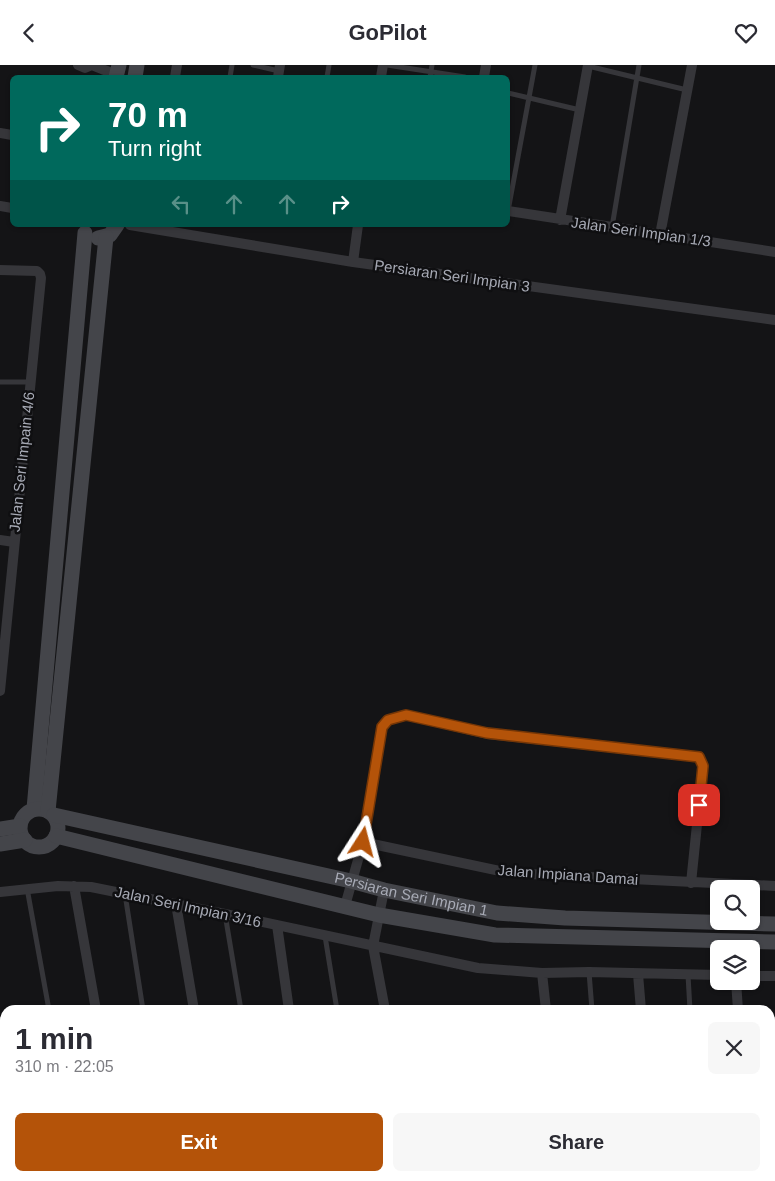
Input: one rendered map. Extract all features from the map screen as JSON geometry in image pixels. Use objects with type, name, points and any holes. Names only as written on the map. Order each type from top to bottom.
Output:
[{"type":"street","points":[[79,70],[92,65],[117,72]]},
{"type":"street","points":[[660,235],[692,65]]},
{"type":"street","points":[[560,220],[588,66]]},
{"type":"street","name":"Jalan Seri Impian 1/3","points":[[510,211],[775,252]]},
{"type":"street","points":[[83,229],[92,237],[106,237],[116,227]]},
{"type":"street","name":"Persiaran Seri Impian 3","points":[[142,227],[353,262],[775,320]]},
{"type":"street","points":[[353,262],[358,227]]},
{"type":"street","points":[[45,812],[83,229]]},
{"type":"street","points":[[45,812],[106,237]]},
{"type":"street","name":"Jalan Seri Impain 4/6","points":[[0,270],[37,271],[40,274],[0,691]]},
{"type":"street","points":[[0,540],[14,542]]},
{"type":"street","points":[[345,906],[363,842],[382,727],[388,720],[406,715],[487,733],[699,757],[703,766],[691,883]]},
{"type":"street","points":[[45,812],[58,822],[56,837],[45,846],[30,845],[23,833],[22,819],[27,813],[45,812]]},
{"type":"street","name":"Persiaran Seri Impian 1","points":[[45,812],[384,890],[507,913],[566,918],[775,924]]},
{"type":"street","points":[[0,829],[23,833]]},
{"type":"street","points":[[0,844],[23,833]]},
{"type":"street","name":"Persiaran Seri Impian 1","points":[[56,837],[378,915],[495,935],[775,942]]},
{"type":"street","name":"Jalan Impiana Damai","points":[[363,842],[510,873],[775,887]]},
{"type":"street","name":"Jalan Seri Impian 3/16","points":[[0,892],[58,885],[91,887],[478,968],[542,973],[589,972],[710,975]]},
{"type":"street","points":[[74,886],[95,1005]]},
{"type":"street","points":[[384,890],[378,915],[374,946],[384,1005]]},
{"type":"street","points":[[176,904],[193,1005]]},
{"type":"street","points":[[276,925],[288,1005]]},
{"type":"street","points":[[542,973],[545,1005]]},
{"type":"street","points":[[638,974],[640,1005]]},
{"type":"street","points":[[760,976],[775,976]]},
{"type":"street","points":[[737,990],[738,1005]]},
{"type":"lane","points":[[253,65],[279,71]]},
{"type":"lane","points":[[388,65],[430,75],[432,65]]},
{"type":"lane","points":[[510,200],[535,65]]},
{"type":"lane","points":[[612,228],[639,65]]},
{"type":"lane","points":[[588,66],[687,90]]},
{"type":"lane","points":[[510,93],[580,110]]},
{"type":"lane","points":[[0,382],[31,382]]},
{"type":"lane","points":[[27,888],[48,1005]]},
{"type":"lane","points":[[125,893],[141,1005]]},
{"type":"lane","points":[[225,914],[240,1005]]},
{"type":"lane","points":[[325,936],[336,1005]]},
{"type":"lane","points":[[589,972],[592,1005]]},
{"type":"lane","points":[[688,975],[690,1005]]},
{"type":"route","points":[[363,842],[382,727],[388,720],[406,715],[487,733],[699,757],[703,766],[699,805]]}]
